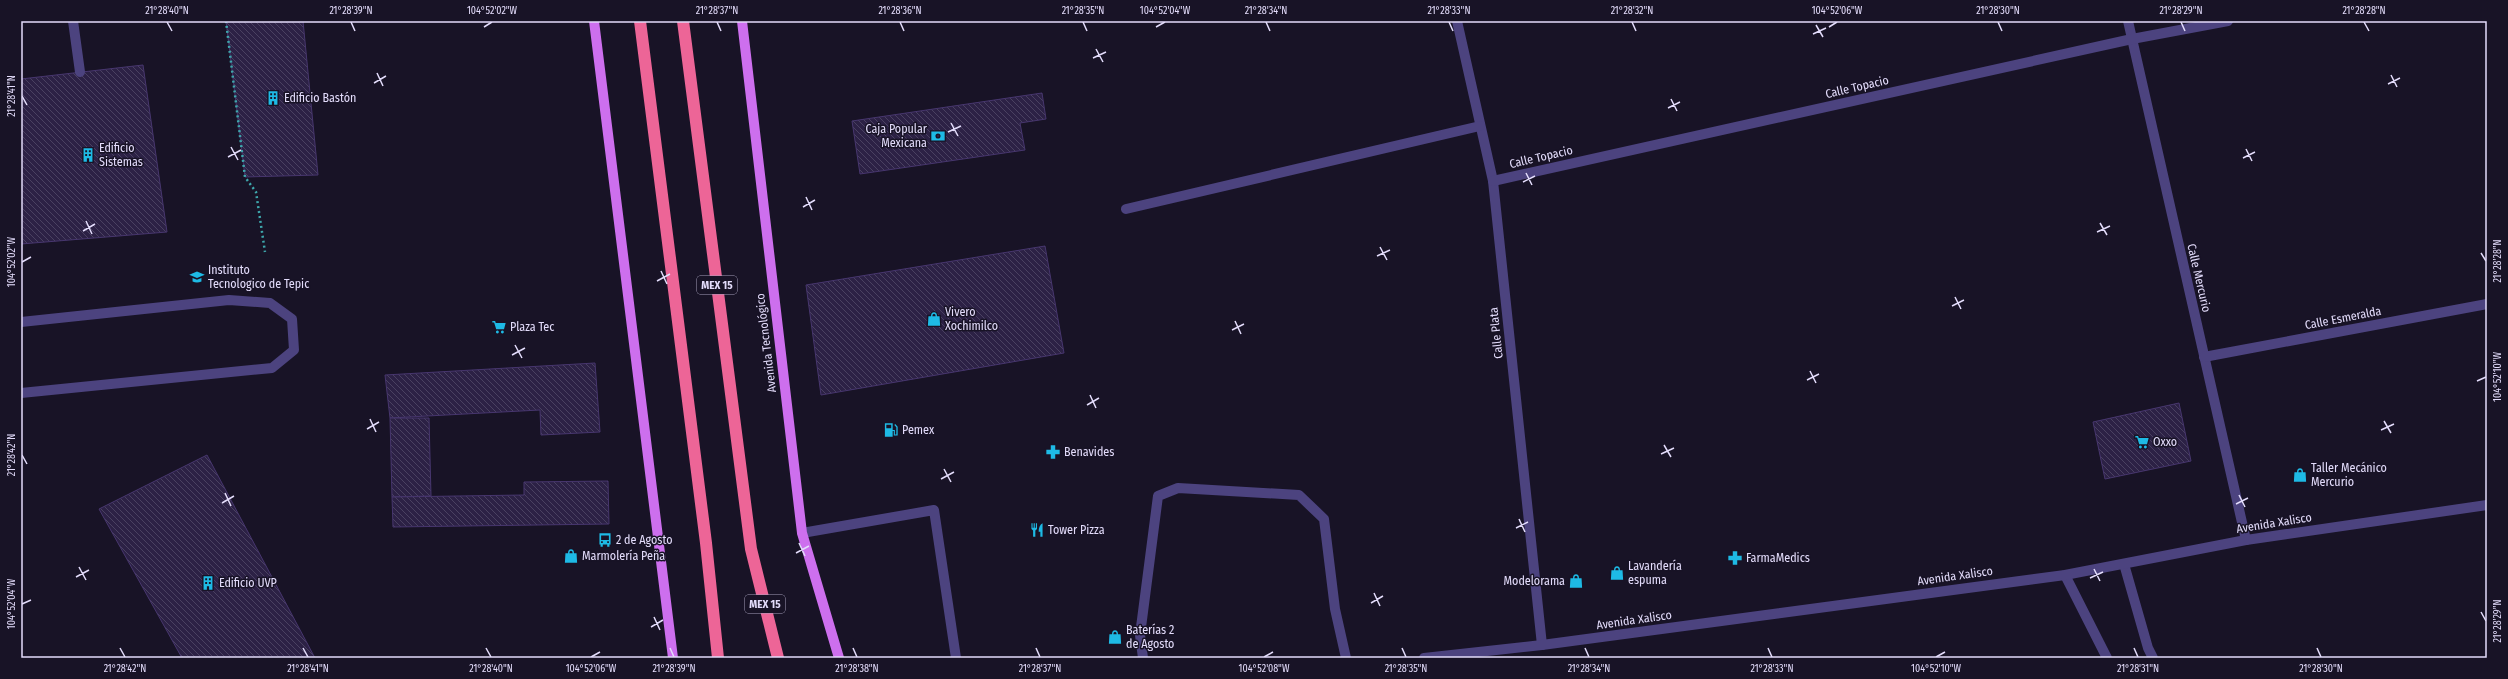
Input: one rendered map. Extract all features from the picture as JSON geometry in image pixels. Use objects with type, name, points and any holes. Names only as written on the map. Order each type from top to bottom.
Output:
[{"type":"highway","points":[[640,21],[706,543],[718,658]]},
{"type":"highway","name":"MEX 15","points":[[683,21],[751,549],[778,658]]},
{"type":"main road","points":[[594,21],[673,658]]},
{"type":"main road","name":"Avenida Tecnológico","points":[[742,21],[802,532],[839,658]]},
{"type":"street","points":[[73,21],[80,72]]},
{"type":"street","name":"Calle Plata","points":[[1457,21],[1493,181],[1542,645]]},
{"type":"street","name":"Calle Mercurio","points":[[2128,21],[2246,540]]},
{"type":"street","name":"Calle Topacio","points":[[1493,181],[2132,39],[2228,21]]},
{"type":"street","points":[[1126,209],[1480,126]]},
{"type":"street","points":[[21,322],[229,300],[270,303],[292,319],[294,350],[272,368],[21,393]]},
{"type":"street","name":"Calle Esmeralda","points":[[2204,357],[2487,304]]},
{"type":"street","points":[[1143,658],[1140,635],[1158,496],[1178,488],[1299,495],[1324,518],[1335,609],[1346,658]]},
{"type":"street","name":"Avenida Xalisco","points":[[1424,658],[1542,645],[2065,575],[2246,540],[2487,505]]},
{"type":"street","points":[[802,532],[934,510],[956,658]]},
{"type":"street","points":[[2124,564],[2148,648],[2153,658]]},
{"type":"street","points":[[2065,575],[2107,658]]},
{"type":"path","points":[[226,21],[245,177],[256,192],[265,252]]},
{"type":"building","name":"Edificio Bastón","points":[[226,21],[303,21],[318,175],[245,177]]},
{"type":"building","name":"Edificio Sistemas","points":[[143,65],[167,232],[21,244],[21,79]]},
{"type":"building","name":"Caja Popular Mexicana","points":[[1042,93],[1046,119],[1020,123],[1025,150],[860,174],[852,121]]},
{"type":"building","name":"Vivero Xochimilco","points":[[1045,246],[1064,353],[821,395],[806,285]]},
{"type":"building","points":[[595,363],[600,432],[541,435],[540,410],[390,418],[385,375]]},
{"type":"building","points":[[2179,403],[2191,461],[2105,479],[2093,422]]},
{"type":"building","points":[[390,418],[429,418],[431,496],[392,497]]},
{"type":"building","name":"Edificio UVP","points":[[207,455],[315,658],[182,658],[99,509]]},
{"type":"building","points":[[608,481],[609,524],[393,527],[392,497],[524,495],[524,482]]},
{"type":"place","name":"Edificio Bastón","points":[[273,98]]},
{"type":"place","name":"Caja Popular Mexicana","points":[[938,136]]},
{"type":"place","name":"Edificio Sistemas","points":[[88,155]]},
{"type":"place","name":"Instituto Tecnologico de Tepic","points":[[197,277]]},
{"type":"place","name":"Vivero Xochimilco","points":[[934,319]]},
{"type":"place","name":"Plaza Tec","points":[[499,327]]},
{"type":"place","name":"Pemex","points":[[891,430]]},
{"type":"place","name":"Oxxo","points":[[2142,442]]},
{"type":"place","name":"Benavides","points":[[1053,452]]},
{"type":"place","name":"Taller Mecánico Mercurio","points":[[2300,475]]},
{"type":"place","name":"Tower Pizza","points":[[1037,530]]},
{"type":"place","name":"2 de Agosto","points":[[605,540]]},
{"type":"place","name":"Marmolería Peña","points":[[571,556]]},
{"type":"place","name":"FarmaMedics","points":[[1735,558]]},
{"type":"place","name":"Lavandería espuma","points":[[1617,573]]},
{"type":"place","name":"Modelorama","points":[[1576,581]]},
{"type":"place","name":"Edificio UVP","points":[[208,583]]},
{"type":"place","name":"Baterías 2 de Agosto","points":[[1115,637]]}]
